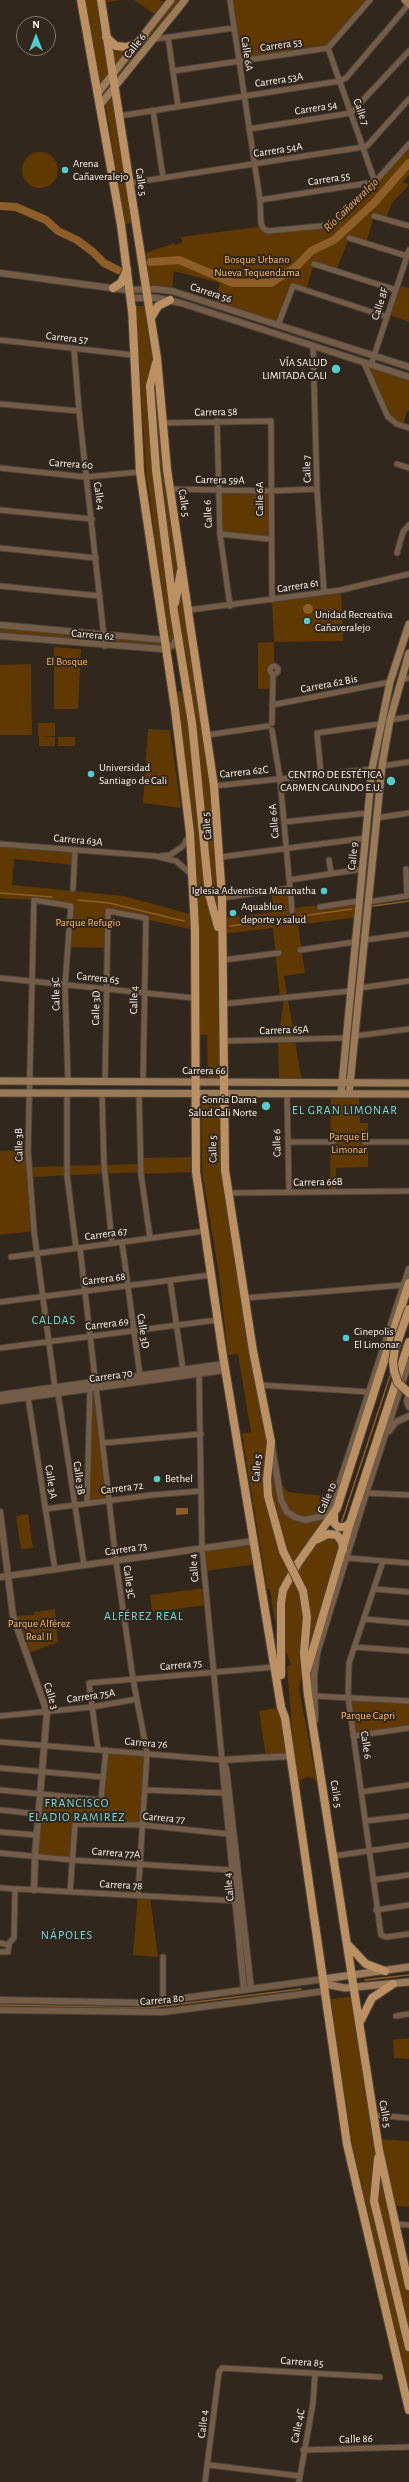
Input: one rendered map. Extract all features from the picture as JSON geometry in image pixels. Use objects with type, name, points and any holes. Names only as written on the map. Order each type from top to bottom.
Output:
[{"type":"main road","name":"Calle 5","points":[[81,0],[131,294],[144,472],[160,614]]},
{"type":"main road","name":"Calle 5","points":[[101,0],[157,358],[162,423],[170,489],[214,786],[221,857],[225,1170],[259,1386],[271,1442],[267,1487],[274,1524],[302,1591],[307,1617],[304,1654],[306,1678],[379,2150],[407,2271],[409,2286]]},
{"type":"main road","name":"Calle 6","points":[[98,93],[144,37],[171,0]]},
{"type":"main road","name":"Calle 6","points":[[100,105],[155,40],[185,0]]},
{"type":"main road","points":[[405,0],[409,4]]},
{"type":"main road","points":[[106,37],[116,46],[126,47],[136,44],[144,37]]},
{"type":"main road","points":[[113,288],[124,279],[127,268]]},
{"type":"main road","points":[[151,321],[157,308],[170,300]]},
{"type":"main road","name":"Calle 5","points":[[132,307],[132,354],[140,472],[175,709],[190,833],[193,877],[194,998],[196,1033],[196,1172],[217,1320],[281,1707],[285,1718],[326,1991],[347,2144],[409,2410]]},
{"type":"main road","points":[[157,358],[150,386],[156,470],[174,612],[192,723],[209,894],[217,918],[223,960]]},
{"type":"main road","points":[[174,612],[182,565]]},
{"type":"main road","name":"Calle 9","points":[[341,1094],[372,769],[380,724],[390,682],[409,625]]},
{"type":"main road","name":"Calle 9","points":[[349,1094],[382,766],[390,720],[409,652]]},
{"type":"main road","points":[[398,659],[401,677]]},
{"type":"main road","points":[[175,709],[193,833],[197,930],[196,1033]]},
{"type":"main road","points":[[365,841],[372,860]]},
{"type":"main road","points":[[361,886],[371,872]]},
{"type":"main road","name":"Carrera 66","points":[[0,1081],[409,1083]]},
{"type":"main road","name":"Carrera 66","points":[[0,1093],[409,1094]]},
{"type":"main road","name":"Calle 10","points":[[285,1718],[282,1687],[281,1610],[286,1584],[298,1563],[334,1515],[337,1499],[357,1442],[406,1284]]},
{"type":"main road","points":[[409,1309],[395,1348],[393,1361],[394,1371],[398,1383],[409,1394]]},
{"type":"main road","points":[[306,1678],[311,1654],[344,1557],[350,1523],[409,1342]]},
{"type":"main road","points":[[366,1475],[373,1471],[370,1460]]},
{"type":"main road","points":[[334,1515],[334,1523],[338,1527],[345,1527],[350,1523]]},
{"type":"main road","points":[[315,1542],[328,1534],[336,1535],[342,1542],[344,1557]]},
{"type":"main road","points":[[348,1942],[362,1961],[385,1971]]},
{"type":"main road","name":"Carrera 80","points":[[324,1979],[409,1967]]},
{"type":"main road","points":[[385,1971],[361,1978],[359,1981],[362,1984],[393,1984]]},
{"type":"main road","points":[[324,1979],[330,1985],[354,1988],[409,1982]]},
{"type":"main road","points":[[360,2023],[370,2001],[380,1991],[393,1984]]},
{"type":"main road","points":[[379,2150],[374,2201],[409,2346]]},
{"type":"street","name":"Calle 6A","points":[[230,0],[243,96],[260,200],[261,224],[264,229],[268,231],[332,225],[375,182]]},
{"type":"street","points":[[328,48],[370,0]]},
{"type":"street","points":[[340,81],[346,78],[409,4]]},
{"type":"street","points":[[155,40],[234,28]]},
{"type":"street","points":[[168,37],[178,106]]},
{"type":"street","name":"Carrera 53","points":[[173,71],[328,48]]},
{"type":"street","name":"Calle 7","points":[[328,48],[375,182]]},
{"type":"street","name":"Carrera 54","points":[[249,129],[351,113],[409,51]]},
{"type":"street","name":"Carrera 53A","points":[[120,116],[340,81]]},
{"type":"street","points":[[363,147],[409,99]]},
{"type":"street","points":[[153,110],[163,177]]},
{"type":"street","points":[[375,182],[409,144]]},
{"type":"street","name":"Carrera 54A","points":[[130,182],[363,147]]},
{"type":"street","name":"Carrera 55","points":[[260,200],[375,182]]},
{"type":"street","points":[[374,216],[409,226]]},
{"type":"street","points":[[349,238],[407,256]]},
{"type":"street","name":"Calle 8F","points":[[371,365],[409,250]]},
{"type":"street","points":[[314,264],[396,290]]},
{"type":"street","name":"Carrera 56","points":[[0,274],[113,288],[131,294],[163,290],[192,297],[409,367]]},
{"type":"street","points":[[278,325],[293,286],[387,317]]},
{"type":"street","name":"Carrera 56","points":[[147,293],[409,377]]},
{"type":"street","name":"Carrera 57","points":[[0,340],[132,354]]},
{"type":"street","name":"Calle 7","points":[[313,346],[318,488],[324,592]]},
{"type":"street","name":"Calle 4","points":[[74,349],[79,411],[105,646]]},
{"type":"street","points":[[364,363],[388,417],[409,428]]},
{"type":"street","points":[[0,404],[79,411]]},
{"type":"street","name":"Calle 6","points":[[216,421],[220,534],[230,606]]},
{"type":"street","name":"Calle 6A","points":[[271,421],[270,539],[272,600]]},
{"type":"street","name":"Carrera 58","points":[[162,423],[271,421]]},
{"type":"street","points":[[397,464],[409,468]]},
{"type":"street","name":"Carrera 60","points":[[0,468],[86,477],[140,472]]},
{"type":"street","name":"Carrera 59A","points":[[170,489],[270,490],[318,488]]},
{"type":"street","points":[[0,510],[92,519]]},
{"type":"street","points":[[397,553],[408,528]]},
{"type":"street","points":[[220,534],[270,539]]},
{"type":"street","points":[[0,548],[96,558]]},
{"type":"street","name":"Carrera 61","points":[[189,610],[230,606],[324,592],[409,574]]},
{"type":"street","points":[[0,586],[100,596]]},
{"type":"street","name":"Carrera 62","points":[[0,625],[104,636],[164,640]]},
{"type":"street","name":"Carrera 62","points":[[0,636],[105,646],[166,649]]},
{"type":"street","points":[[166,649],[173,645],[178,636]]},
{"type":"street","name":"Calle 6A","points":[[273,674],[270,726],[280,779],[292,911]]},
{"type":"street","points":[[401,677],[409,678]]},
{"type":"street","name":"Carrera 62 Bis","points":[[272,705],[390,682]]},
{"type":"street","points":[[390,720],[409,717]]},
{"type":"street","points":[[321,774],[317,734],[380,724]]},
{"type":"street","points":[[207,735],[270,726]]},
{"type":"street","points":[[382,766],[409,762]]},
{"type":"street","name":"Carrera 62C","points":[[214,786],[372,769]]},
{"type":"street","points":[[284,822],[368,812]]},
{"type":"street","points":[[376,818],[409,813]]},
{"type":"street","name":"Carrera 63A","points":[[0,844],[155,856],[170,855],[183,846],[190,833]]},
{"type":"street","points":[[221,857],[286,848],[365,841]]},
{"type":"street","points":[[73,889],[75,850]]},
{"type":"street","name":"Carrera 63A","points":[[155,856],[176,861],[187,869],[193,877]]},
{"type":"street","points":[[329,860],[331,873]]},
{"type":"street","points":[[289,880],[363,868]]},
{"type":"street","points":[[368,902],[407,896],[406,869]]},
{"type":"street","points":[[222,898],[290,888]]},
{"type":"street","name":"Calle 3B","points":[[70,906],[34,900],[28,1150],[38,1254],[49,1342],[73,1505],[84,1565]]},
{"type":"street","points":[[320,907],[359,901]]},
{"type":"street","name":"Calle 3C","points":[[68,1082],[66,985],[70,906]]},
{"type":"street","name":"Calle 3D","points":[[105,1082],[108,911],[146,918]]},
{"type":"street","name":"Calle 4","points":[[143,1082],[146,918]]},
{"type":"street","points":[[364,940],[409,934]]},
{"type":"street","points":[[300,950],[355,942]]},
{"type":"street","points":[[223,960],[278,953]]},
{"type":"street","name":"Carrera 65","points":[[0,978],[194,998]]},
{"type":"street","points":[[360,988],[409,981]]},
{"type":"street","points":[[223,1004],[350,991]]},
{"type":"street","points":[[355,1036],[409,1029]]},
{"type":"street","name":"Carrera 65A","points":[[224,1041],[346,1038]]},
{"type":"street","name":"Calle 3C","points":[[67,1093],[67,1175],[86,1291],[108,1500],[116,1561],[133,1679],[147,1753],[138,1895]]},
{"type":"street","points":[[102,1093],[104,1164],[112,1243]]},
{"type":"street","points":[[139,1093],[141,1174],[150,1238]]},
{"type":"street","name":"Calle 6","points":[[287,1094],[289,1192]]},
{"type":"street","points":[[288,1142],[332,1142]]},
{"type":"street","points":[[365,1142],[409,1142]]},
{"type":"street","name":"Carrera 66B","points":[[228,1193],[409,1191]]},
{"type":"street","name":"Carrera 67","points":[[11,1256],[38,1254],[204,1231]]},
{"type":"street","name":"Calle 3D","points":[[122,1242],[140,1376]]},
{"type":"street","name":"Calle 10","points":[[406,1284],[409,1269]]},
{"type":"street","name":"Carrera 68","points":[[0,1302],[211,1275]]},
{"type":"street","points":[[170,1280],[183,1370]]},
{"type":"street","points":[[245,1298],[406,1284]]},
{"type":"street","name":"Carrera 69","points":[[0,1348],[217,1320]]},
{"type":"street","name":"Calle 10","points":[[357,1442],[370,1392],[391,1330]]},
{"type":"street","points":[[409,1362],[409,1373]]},
{"type":"street","points":[[318,1749],[314,1674],[318,1653],[344,1557],[409,1362]]},
{"type":"street","name":"Carrera 70","points":[[0,1395],[90,1388],[97,1385],[140,1376],[183,1370],[225,1367]]},
{"type":"street","name":"Carrera 70","points":[[0,1401],[28,1397],[57,1390],[199,1374],[225,1367]]},
{"type":"street","name":"Calle 4","points":[[199,1374],[202,1548],[222,1760],[223,1793],[231,1870],[238,1901]]},
{"type":"street","points":[[259,1386],[370,1392]]},
{"type":"street","points":[[87,1503],[90,1388]]},
{"type":"street","points":[[409,1394],[407,1401],[409,1407]]},
{"type":"street","name":"Calle 3A","points":[[28,1397],[56,1570]]},
{"type":"street","points":[[379,1452],[390,1428],[399,1420],[409,1416]]},
{"type":"street","points":[[103,1442],[201,1434]]},
{"type":"street","name":"Calle 10","points":[[271,1442],[280,1500],[287,1512],[300,1519],[316,1519],[328,1511],[337,1499]]},
{"type":"street","name":"Carrera 72","points":[[45,1509],[108,1500],[201,1491]]},
{"type":"street","points":[[366,1493],[409,1496]]},
{"type":"street","name":"Calle 3","points":[[0,1512],[13,1616],[47,1712],[46,1746],[36,1835],[34,1890]]},
{"type":"street","name":"Carrera 73","points":[[0,1577],[254,1541]]},
{"type":"street","points":[[344,1557],[409,1562]]},
{"type":"street","name":"Calle 6","points":[[383,1561],[375,1589],[354,1646],[347,1674],[348,1696],[376,1910],[383,1937],[409,1934]]},
{"type":"street","points":[[375,1589],[409,1592]]},
{"type":"street","points":[[364,1619],[409,1623]]},
{"type":"street","points":[[354,1646],[409,1651]]},
{"type":"street","name":"Carrera 75","points":[[92,1707],[89,1683],[275,1667]]},
{"type":"street","points":[[314,1696],[348,1696],[409,1701]]},
{"type":"street","name":"Carrera 75A","points":[[0,1716],[92,1707],[137,1699]]},
{"type":"street","points":[[92,1707],[98,1750]]},
{"type":"street","points":[[353,1736],[409,1728]]},
{"type":"street","name":"Carrera 76","points":[[0,1742],[222,1760],[290,1756]]},
{"type":"street","points":[[0,1790],[101,1800],[106,1750]]},
{"type":"street","name":"Calle 4","points":[[222,1760],[226,1768],[248,1990]]},
{"type":"street","points":[[0,1768],[103,1777]]},
{"type":"street","points":[[361,1792],[409,1785]]},
{"type":"street","points":[[145,1790],[223,1793]]},
{"type":"street","points":[[0,1810],[38,1814]]},
{"type":"street","points":[[365,1821],[409,1816]]},
{"type":"street","name":"Carrera 77","points":[[72,1860],[75,1824],[143,1825],[228,1834]]},
{"type":"street","points":[[0,1832],[36,1835]]},
{"type":"street","points":[[334,1856],[409,1845]]},
{"type":"street","name":"Carrera 77A","points":[[0,1853],[72,1860],[231,1870]]},
{"type":"street","points":[[70,1892],[72,1860]]},
{"type":"street","points":[[372,1880],[409,1874]]},
{"type":"street","name":"Carrera 78","points":[[0,1888],[238,1901]]},
{"type":"street","points":[[8,1944],[14,1938],[15,1889]]},
{"type":"street","points":[[376,1910],[409,1905]]},
{"type":"street","points":[[0,1943],[8,1944]]},
{"type":"street","points":[[0,1952],[9,1951],[8,1944]]},
{"type":"street","points":[[163,1957],[163,2001]]},
{"type":"street","name":"Carrera 80","points":[[0,2000],[131,2003],[163,2001],[324,1979]]},
{"type":"street","name":"Carrera 80","points":[[0,2010],[163,2012],[326,1991]]},
{"type":"street","points":[[396,2016],[409,2014]]},
{"type":"street","points":[[374,2115],[409,2118]]},
{"type":"street","points":[[395,2224],[409,2225]]},
{"type":"street","name":"Calle 4","points":[[205,2482],[219,2372],[222,2368]]},
{"type":"street","name":"Carrera 85","points":[[222,2368],[315,2374],[380,2376]]},
{"type":"street","name":"Calle 4C","points":[[299,2479],[303,2450],[313,2403],[315,2374]]},
{"type":"street","name":"Calle 86","points":[[303,2450],[409,2447]]},
{"type":"street","points":[[208,2465],[299,2479]]},
{"type":"green space","points":[[81,0],[121,0],[102,3],[109,41],[131,46],[159,17],[134,0],[159,0],[168,4],[171,0],[185,0],[114,89],[133,223],[125,224],[103,89],[98,93]]},
{"type":"green space","points":[[230,0],[370,0],[328,48],[238,61]]},
{"type":"green space","name":"Bosque Urbano Nueva Tequendama","points":[[409,144],[409,175],[403,182],[409,185],[392,203],[386,219],[374,216],[366,243],[349,238],[336,271],[314,264],[306,290],[291,289],[278,325],[215,304],[220,283],[174,271],[172,291],[147,289],[140,255],[174,243],[175,245],[182,243],[181,237],[257,227],[261,224],[264,229],[331,225]]},
{"type":"green space","points":[[40,152],[53,157],[58,170],[53,183],[40,188],[27,183],[22,170],[27,157]]},
{"type":"green space","points":[[401,286],[409,288],[409,322],[390,315]]},
{"type":"green space","points":[[136,306],[149,306],[162,423],[203,706],[225,918],[274,912],[271,891],[290,888],[292,908],[359,901],[358,917],[298,925],[305,973],[284,976],[302,1082],[279,1082],[278,1042],[284,998],[280,998],[273,928],[223,934],[223,1082],[208,1082],[207,1035],[200,1035],[195,833],[176,692],[183,691],[176,650],[170,651],[146,471]]},
{"type":"green space","points":[[364,363],[409,377],[409,411],[407,411],[403,426],[388,417]]},
{"type":"green space","points":[[218,490],[270,491],[270,539],[220,534]]},
{"type":"green space","name":"Unidad Recreativa Cañaveralejo","points":[[341,590],[343,641],[274,642],[272,600]]},
{"type":"green space","points":[[0,625],[164,640],[166,649],[0,636]]},
{"type":"green space","points":[[274,642],[274,666],[270,670],[273,688],[258,689],[258,643]]},
{"type":"green space","name":"El Bosque","points":[[54,647],[81,649],[78,709],[54,709]]},
{"type":"green space","points":[[31,664],[32,735],[0,735],[0,665]]},
{"type":"green space","points":[[38,723],[55,723],[55,736],[38,736]]},
{"type":"green space","points":[[148,729],[170,730],[181,808],[143,803]]},
{"type":"green space","points":[[39,736],[55,737],[55,746],[39,746]]},
{"type":"green space","points":[[58,737],[75,737],[75,746],[58,746]]},
{"type":"green space","name":"Parque Refugio","points":[[0,844],[75,850],[74,865],[14,859],[12,885],[124,896],[194,915],[195,930],[108,911],[107,948],[67,947],[70,906],[34,900],[0,898]]},
{"type":"green space","points":[[201,1093],[223,1094],[228,1193],[281,1484],[288,1492],[324,1496],[332,1480],[341,1482],[316,1540],[328,1534],[342,1542],[311,1654],[304,1657],[299,1689],[317,1783],[313,1778],[307,1777],[301,1780],[299,1786],[294,1755],[287,1666],[291,1665],[274,1617],[270,1589],[267,1589],[242,1434],[251,1432],[238,1354],[228,1355],[219,1274],[202,1171]]},
{"type":"green space","name":"Parque El Limonar","points":[[331,1094],[359,1094],[360,1123],[368,1123],[368,1167],[336,1168],[336,1192],[330,1192]]},
{"type":"green space","points":[[28,1150],[29,1167],[140,1164],[141,1158],[196,1157],[196,1172],[141,1174],[141,1172],[30,1177],[34,1231],[0,1235],[0,1151]]},
{"type":"green space","points":[[98,1387],[108,1500],[87,1503],[90,1388]]},
{"type":"green space","points":[[28,1514],[33,1548],[21,1549],[16,1516]]},
{"type":"green space","points":[[250,1542],[258,1564],[204,1571],[202,1548]]},
{"type":"green space","points":[[206,1588],[208,1605],[152,1612],[150,1595]]},
{"type":"green space","name":"Parque Alférez Real II","points":[[55,1609],[58,1642],[26,1654],[13,1616],[34,1615],[34,1612]]},
{"type":"green space","name":"Parque Capri","points":[[348,1696],[409,1701],[409,1728],[353,1736]]},
{"type":"green space","points":[[281,1707],[290,1756],[266,1757],[259,1711]]},
{"type":"green space","points":[[106,1750],[147,1753],[143,1825],[75,1824],[72,1860],[35,1856],[40,1793],[101,1800]]},
{"type":"green space","points":[[138,1895],[150,1896],[158,1957],[133,1955]]},
{"type":"green space","points":[[356,1996],[378,2139],[409,2141],[409,2207],[391,2205],[409,2286],[409,2392],[352,2143],[333,2016],[331,1999]]},
{"type":"green space","points":[[409,2038],[409,2059],[394,2058],[393,2040]]},
{"type":"shaded area","points":[[306,604],[310,604],[312,605],[312,613],[306,614],[303,611],[303,607]]},
{"type":"shaded area","points":[[176,1508],[188,1508],[188,1514],[176,1515]]},
{"type":"waterway","name":"Río Cañaveralejo","points":[[151,262],[179,260],[233,283],[271,283],[296,267],[311,251],[334,240],[374,203],[409,163]]},
{"type":"waterway","name":"Río Cañaveralejo","points":[[0,206],[16,207],[46,220],[58,231],[77,240],[93,252],[104,263],[118,270]]},
{"type":"waterway","points":[[0,893],[52,897]]},
{"type":"waterway","points":[[78,900],[109,903],[184,921]]},
{"type":"waterway","points":[[373,906],[409,901]]},
{"type":"waterway","points":[[230,926],[352,909]]},
{"type":"waterway","points":[[342,1521],[391,1373]]},
{"type":"waterway","points":[[365,1980],[409,1975]]},
{"type":"waterway","points":[[0,2005],[148,2008],[301,1989]]},
{"type":"place","name":"Arena Cañaveralejo","points":[[65,170]]},
{"type":"place","name":"VÍA SALUD LIMITADA CALI","points":[[336,369]]},
{"type":"place","name":"Unidad Recreativa Cañaveralejo","points":[[307,621]]},
{"type":"place","name":"Universidad Santiago de Cali","points":[[91,774]]},
{"type":"place","name":"CENTRO DE ESTÉTICA CARMEN GALINDO E.U.","points":[[391,781]]},
{"type":"place","name":"Iglesia Adventista Maranatha","points":[[324,891]]},
{"type":"place","name":"Aquablue deporte y salud","points":[[233,913]]},
{"type":"place","name":"Sonria Dama Salud Cali Norte","points":[[266,1106]]},
{"type":"place","name":"Cinepolis El Limonar","points":[[346,1338]]},
{"type":"place","name":"Bethel","points":[[157,1479]]},
{"type":"district","name":"EL GRAN LIMONAR","points":[[345,1110]]},
{"type":"district","name":"CALDAS","points":[[54,1320]]},
{"type":"district","name":"ALFÉREZ REAL","points":[[144,1616]]},
{"type":"district","name":"FRANCISCO ELADIO RAMIREZ","points":[[77,1810]]},
{"type":"district","name":"NÁPOLES","points":[[67,1935]]}]
